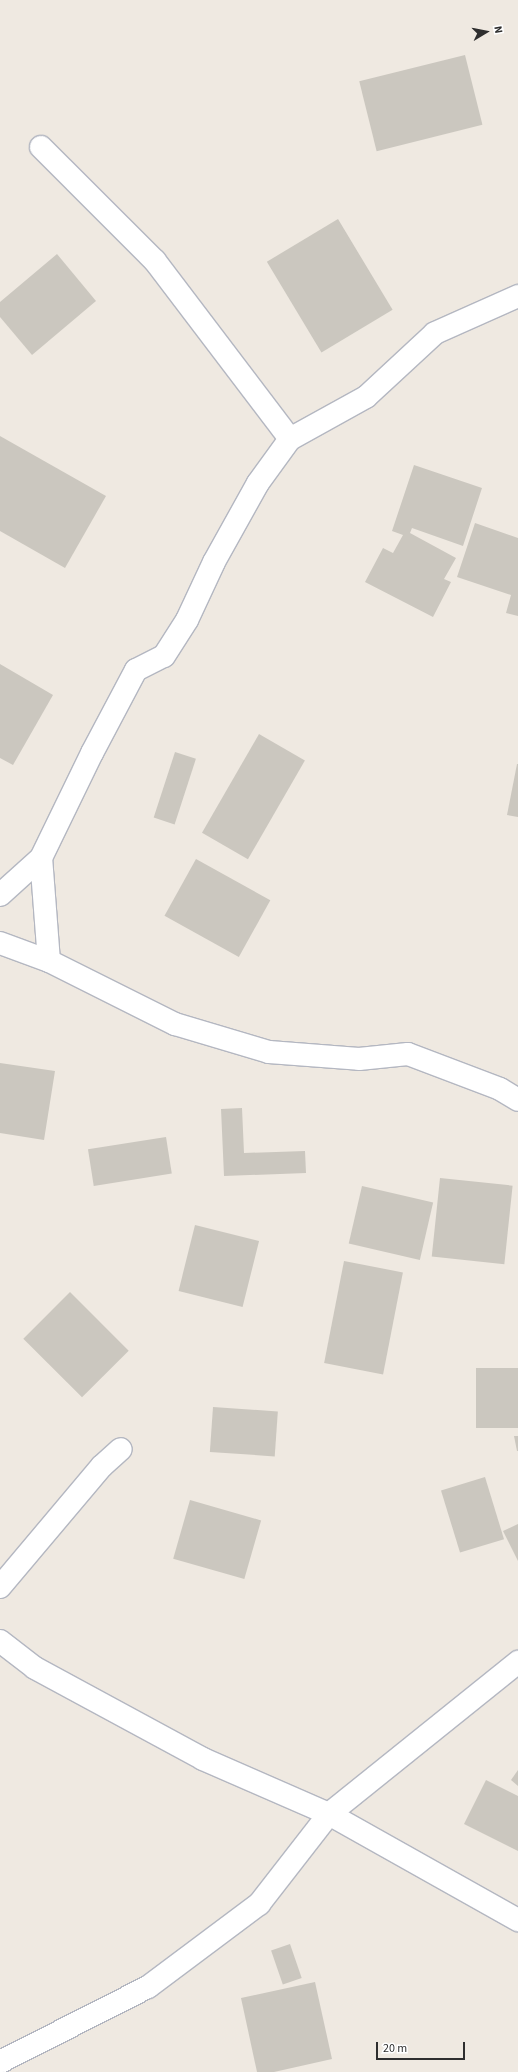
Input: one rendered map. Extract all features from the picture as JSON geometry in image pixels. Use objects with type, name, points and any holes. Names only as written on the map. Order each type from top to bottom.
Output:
[{"type":"street","points":[[41,147],[155,261],[290,439]]},
{"type":"street","points":[[0,895],[41,858],[92,752],[136,670],[164,656],[187,620],[214,562],[258,483],[290,439],[366,397],[435,333],[518,296]]},
{"type":"street","points":[[41,858],[48,961]]},
{"type":"street","points":[[0,943],[48,961],[175,1024],[262,1050],[359,1059],[408,1054],[500,1090],[518,1100]]},
{"type":"street","points":[[0,1587],[102,1466],[121,1449]]},
{"type":"street","points":[[0,1640],[35,1668],[203,1759],[329,1814],[518,1920]]},
{"type":"street","points":[[0,2062],[148,1987],[259,1904],[329,1814],[518,1662]]},
{"type":"building","points":[[465,55],[482,125],[377,151],[359,81]]},
{"type":"building","points":[[338,219],[393,310],[321,353],[267,262]]},
{"type":"building","points":[[57,254],[96,301],[32,355],[0,317],[0,302]]},
{"type":"building","points":[[0,436],[106,496],[65,568],[0,531]]},
{"type":"building","points":[[414,465],[482,488],[463,546],[412,528],[410,533],[456,558],[444,579],[451,582],[433,617],[365,582],[383,548],[393,553],[403,535],[392,531]]},
{"type":"building","points":[[475,523],[518,538],[518,616],[506,613],[511,595],[457,577]]},
{"type":"building","points":[[0,664],[53,695],[13,765],[0,758]]},
{"type":"building","points":[[259,734],[305,760],[248,859],[202,833]]},
{"type":"building","points":[[175,752],[196,759],[175,824],[154,818]]},
{"type":"building","points":[[518,764],[518,817],[507,815]]},
{"type":"building","points":[[196,859],[270,900],[239,957],[164,916]]},
{"type":"building","points":[[0,1063],[55,1071],[44,1140],[0,1133]]},
{"type":"building","points":[[242,1108],[244,1153],[305,1151],[306,1173],[224,1176],[221,1109]]},
{"type":"building","points":[[166,1137],[172,1174],[94,1186],[88,1149]]},
{"type":"building","points":[[440,1178],[513,1186],[504,1264],[432,1257]]},
{"type":"building","points":[[362,1186],[433,1202],[420,1260],[349,1243]]},
{"type":"building","points":[[195,1225],[259,1241],[243,1307],[179,1291]]},
{"type":"building","points":[[344,1261],[403,1272],[383,1375],[324,1363]]},
{"type":"building","points":[[70,1292],[129,1351],[82,1397],[23,1339]]},
{"type":"building","points":[[476,1368],[518,1368],[518,1428],[476,1428]]},
{"type":"building","points":[[213,1407],[278,1412],[275,1456],[210,1452]]},
{"type":"building","points":[[514,1436],[518,1436],[518,1451],[517,1451]]},
{"type":"building","points":[[485,1477],[504,1539],[460,1553],[441,1490]]},
{"type":"building","points":[[190,1500],[261,1520],[244,1579],[173,1559]]},
{"type":"building","points":[[518,1524],[518,1561],[503,1531]]},
{"type":"building","points":[[518,1770],[518,1786],[511,1780]]},
{"type":"building","points":[[486,1780],[518,1796],[518,1851],[464,1824]]},
{"type":"building","points":[[290,1944],[302,1978],[283,1985],[271,1951]]},
{"type":"building","points":[[315,1982],[332,2059],[274,2072],[257,2072],[241,1998]]}]
